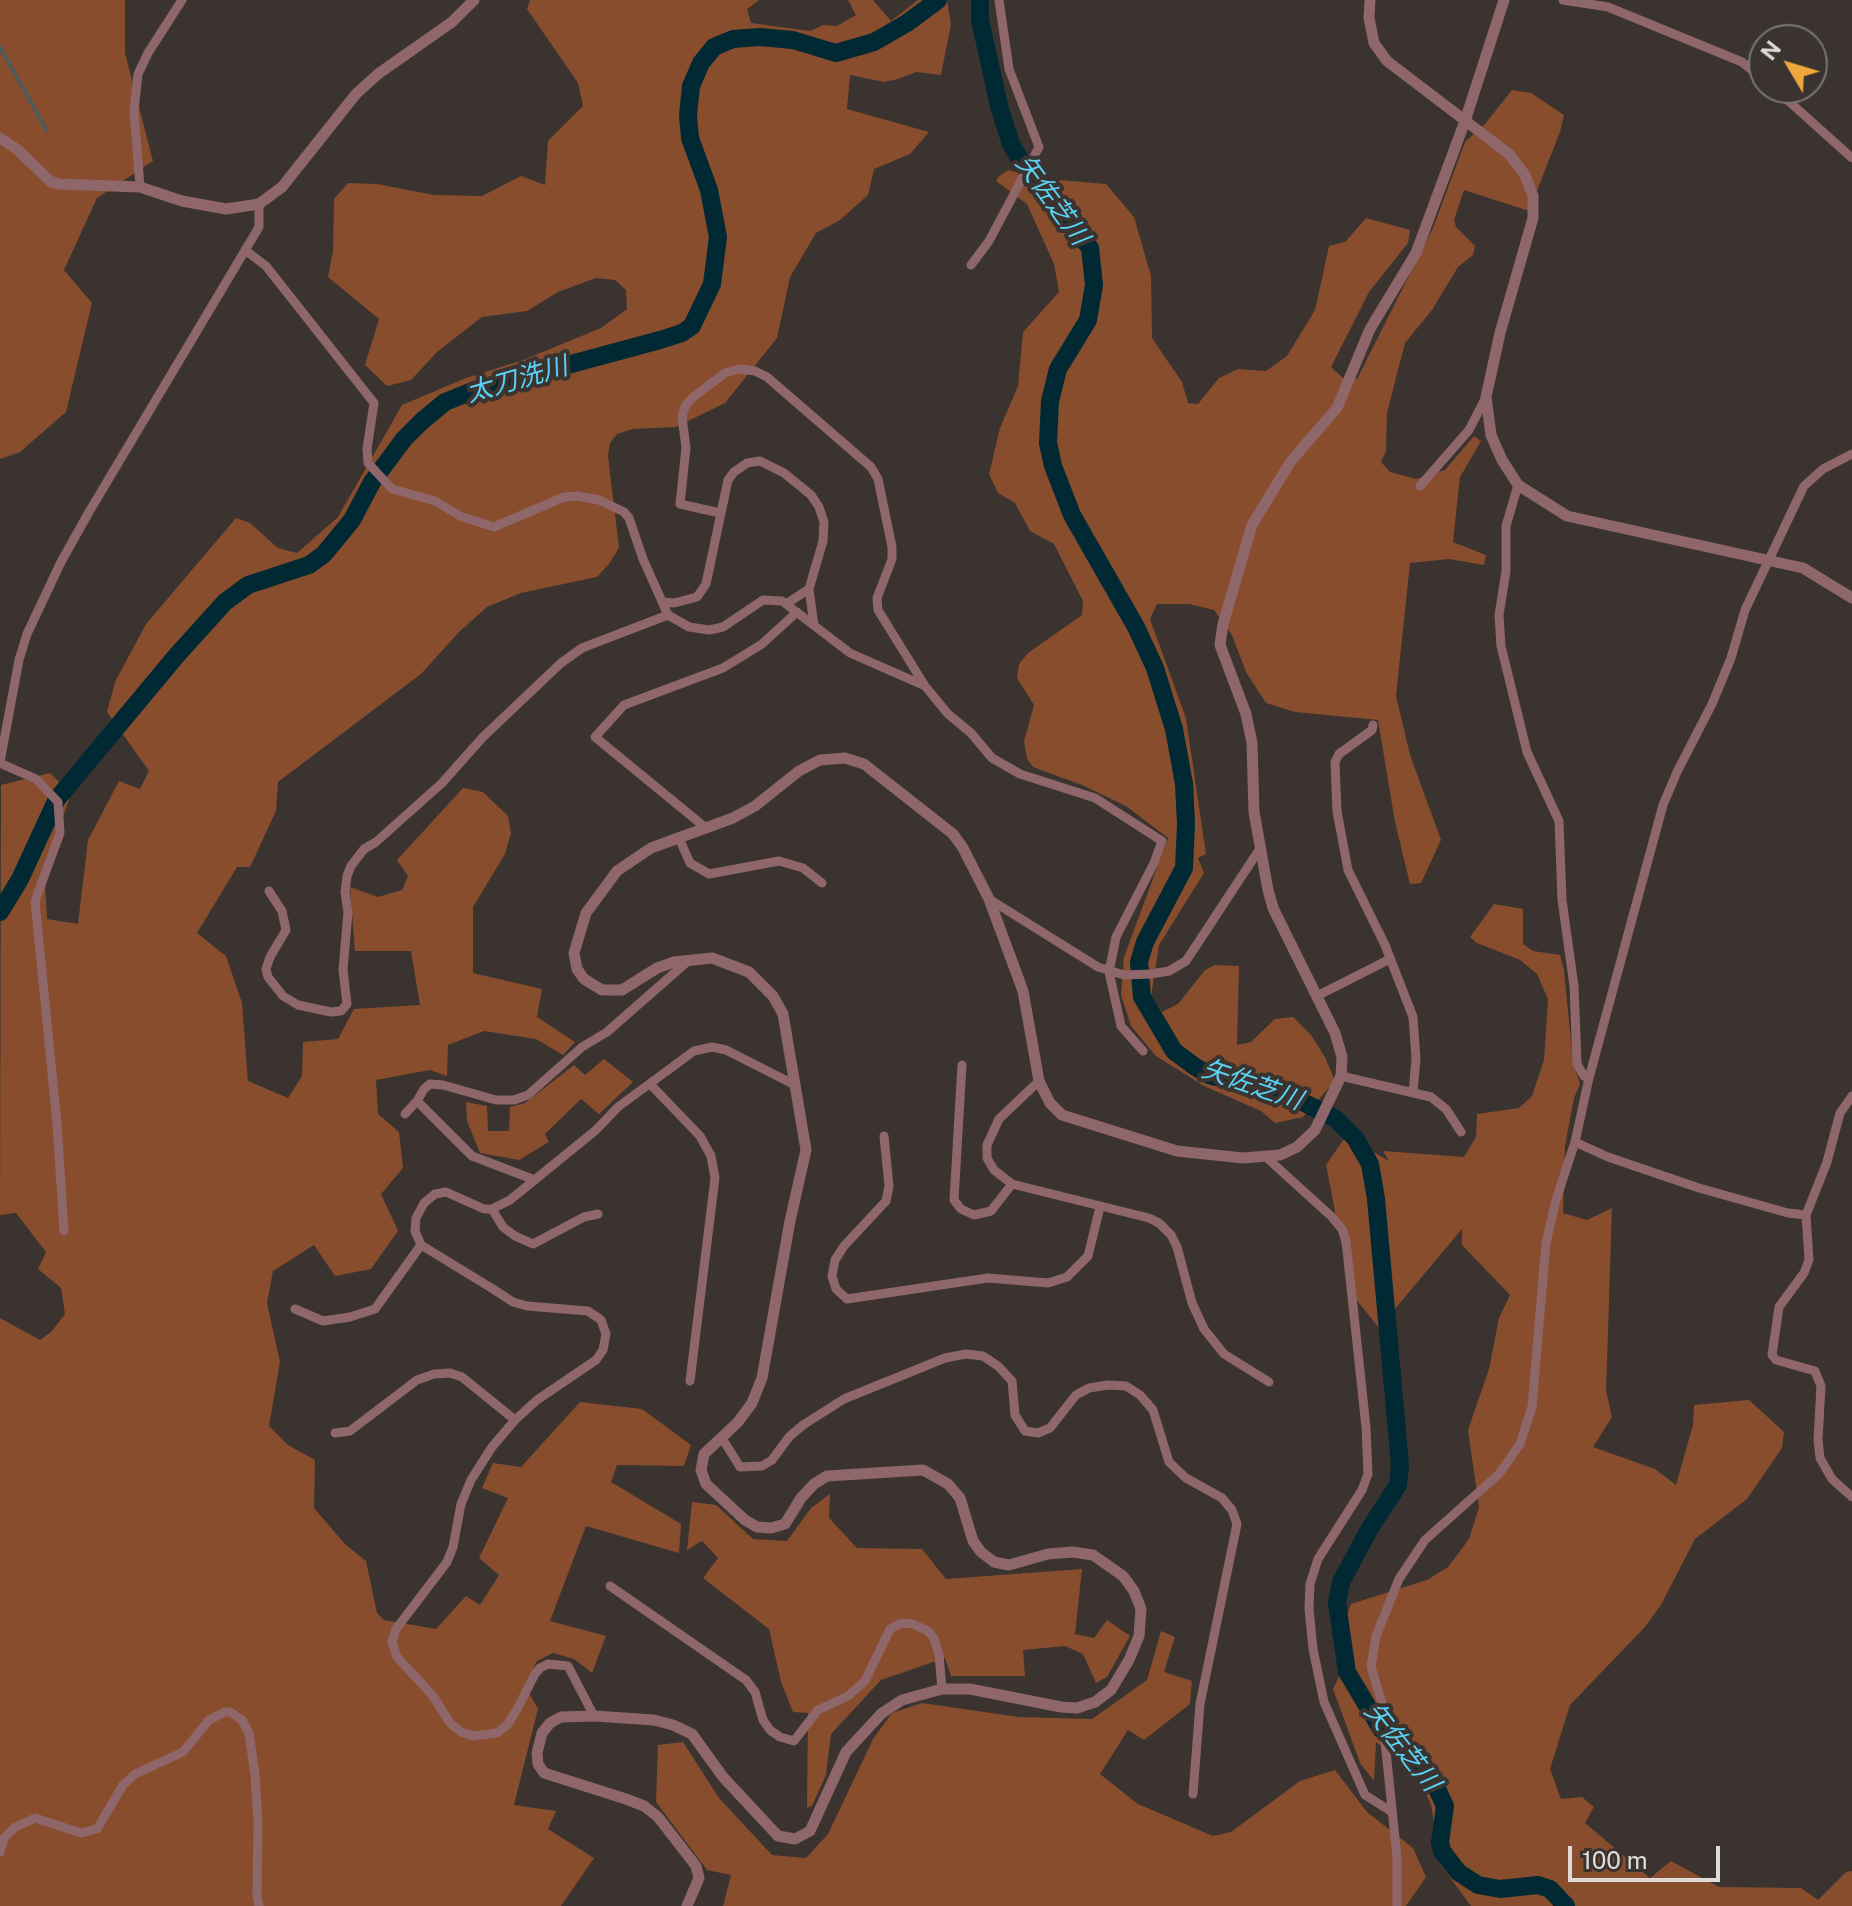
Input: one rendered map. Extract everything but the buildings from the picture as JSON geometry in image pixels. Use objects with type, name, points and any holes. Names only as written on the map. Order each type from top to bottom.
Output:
[{"type":"street","points":[[140,187],[134,111],[138,74],[182,0]]},
{"type":"street","points":[[0,138],[18,150],[50,181],[58,184],[140,187],[182,201],[226,209],[259,204],[282,187],[356,94],[378,74],[452,22],[474,0]]},
{"type":"street","points":[[971,265],[989,241],[1039,147],[1009,69],[999,0]]},
{"type":"street","points":[[1370,0],[1369,18],[1374,43],[1387,61],[1509,154],[1525,175],[1533,196],[1533,218],[1497,344],[1486,397],[1469,430],[1420,486]]},
{"type":"street","points":[[687,1906],[699,1878],[696,1866],[658,1817],[644,1806],[626,1799],[544,1773],[538,1764],[537,1753],[542,1733],[550,1723],[561,1717],[594,1716],[654,1720],[673,1725],[692,1734],[723,1777],[778,1836],[795,1839],[810,1831],[846,1752],[866,1727],[902,1700],[942,1689],[970,1689],[1061,1707],[1077,1708],[1095,1702],[1111,1690],[1129,1660],[1139,1636],[1141,1609],[1134,1591],[1123,1576],[1093,1555],[1072,1552],[1048,1554],[1009,1565],[994,1562],[973,1541],[960,1498],[948,1484],[923,1470],[827,1476],[801,1498],[785,1524],[771,1528],[757,1527],[745,1520],[706,1484],[701,1470],[704,1454],[752,1403],[762,1378],[806,1150],[783,1014],[773,996],[749,972],[712,958],[690,959],[657,968],[622,990],[602,990],[584,979],[577,969],[574,953],[586,913],[617,871],[651,848],[733,818],[755,806],[799,771],[820,760],[845,758],[864,764],[953,834],[974,866],[1023,991],[1039,1081],[1050,1103],[1062,1115],[1177,1151],[1243,1158],[1267,1158],[1297,1147],[1315,1130],[1341,1076],[1342,1057],[1335,1033],[1273,908],[1259,850],[1254,812],[1252,743],[1246,714],[1220,645],[1223,624],[1252,525],[1291,461],[1337,408],[1370,329],[1416,253],[1465,121],[1504,0]]},
{"type":"street","points":[[1563,0],[1608,7],[1748,67]]},
{"type":"street","points":[[1792,104],[1852,158]]},
{"type":"street","points":[[64,1231],[35,901],[60,833],[58,802],[36,779],[0,763],[19,660],[27,634],[54,576],[89,512],[259,227],[259,204]]},
{"type":"street","points":[[245,250],[266,266],[374,403],[367,449],[371,467],[392,489],[435,501],[460,516],[494,527],[564,497],[577,496],[608,504],[629,518],[668,615],[689,627],[709,630],[723,627],[763,600],[782,601],[850,653],[925,686]]},
{"type":"street","points":[[720,513],[680,504],[686,448],[682,417],[685,406],[692,398],[725,373],[740,369],[767,377],[871,467],[878,479],[892,559],[877,598],[878,610],[925,686],[992,758],[1020,774],[1095,798],[1162,841],[1116,937],[1109,972],[1121,1026],[1143,1051]]},
{"type":"street","points":[[1486,397],[1491,435],[1518,485],[1567,516],[1803,568],[1852,598]]},
{"type":"street","points":[[1397,1906],[1397,1857],[1385,1742],[1390,1729],[1371,1667],[1376,1636],[1399,1579],[1425,1540],[1499,1474],[1520,1444],[1532,1407],[1546,1243],[1663,805],[1712,704],[1731,658],[1745,610],[1804,486],[1823,469],[1852,454]]},
{"type":"street","points":[[663,602],[674,603],[697,597],[706,584],[728,480],[747,463],[760,461],[770,464],[802,487],[819,507],[824,522],[823,541],[809,589],[814,626]]},
{"type":"street","points":[[1518,485],[1506,526],[1506,571],[1499,615],[1501,646],[1527,752],[1559,821],[1562,900],[1574,986],[1577,1064],[1584,1076],[1589,1078]]},
{"type":"street","points":[[786,604],[809,589]]},
{"type":"street","points":[[706,828],[595,737],[624,705],[733,663],[762,644],[797,612]]},
{"type":"street","points":[[269,891],[282,911],[286,930],[270,957],[266,969],[268,977],[283,996],[298,1005],[341,1011],[347,1004],[343,970],[348,912],[345,892],[347,876],[364,849],[376,842],[442,783],[483,737],[561,663],[582,648],[668,615]]},
{"type":"street","points":[[1373,725],[1372,730],[1339,754],[1335,762],[1337,811],[1348,870],[1390,959],[1413,1017],[1416,1059],[1413,1092]]},
{"type":"street","points":[[679,838],[690,863],[709,874],[779,861],[803,868],[822,883]]},
{"type":"street","points":[[989,899],[1109,972],[1124,975],[1169,971],[1186,961],[1259,850]]},
{"type":"street","points":[[405,1114],[430,1084],[496,1100],[514,1100],[528,1095],[582,1047],[607,1032],[690,959]]},
{"type":"street","points":[[1317,996],[1390,959]]},
{"type":"street","points":[[594,1716],[568,1666],[548,1664],[540,1668],[507,1725],[497,1733],[473,1736],[461,1732],[450,1723],[433,1696],[397,1657],[392,1642],[396,1629],[447,1562],[461,1504],[471,1480],[492,1447],[537,1400],[596,1360],[603,1350],[606,1334],[601,1320],[588,1311],[513,1302],[421,1245],[415,1231],[416,1218],[424,1203],[435,1194],[456,1194],[484,1209],[492,1209],[510,1200],[596,1130],[618,1107],[694,1051],[712,1047],[726,1050],[795,1085]]},
{"type":"street","points":[[962,1065],[954,1200],[961,1209],[974,1215],[991,1211],[1012,1184]]},
{"type":"street","points":[[1341,1076],[1431,1097],[1446,1109],[1461,1132]]},
{"type":"street","points":[[1039,1081],[999,1119],[987,1145],[987,1158],[994,1170],[1012,1184],[1159,1223],[1171,1235],[1192,1303],[1204,1329],[1224,1354],[1269,1382]]},
{"type":"street","points":[[651,1085],[700,1136],[711,1156],[715,1178],[690,1381]]},
{"type":"street","points":[[1852,1096],[1840,1113],[1827,1162],[1806,1215],[1809,1260],[1804,1273],[1779,1307],[1772,1355],[1776,1360],[1815,1371],[1821,1386],[1820,1458],[1832,1479],[1852,1497]]},
{"type":"street","points":[[417,1101],[472,1156],[535,1180]]},
{"type":"street","points":[[884,1136],[889,1186],[886,1201],[835,1260],[832,1276],[836,1289],[847,1299],[988,1278],[1048,1283],[1067,1277],[1088,1256],[1100,1207]]},
{"type":"street","points":[[1575,1142],[1608,1157],[1699,1188],[1788,1213],[1806,1215]]},
{"type":"street","points":[[1267,1158],[1332,1217],[1342,1229],[1346,1241],[1366,1427],[1368,1474],[1362,1490],[1318,1559],[1310,1584],[1309,1609],[1320,1692],[1365,1795],[1392,1812]]},
{"type":"street","points":[[492,1209],[503,1227],[533,1244],[584,1217],[598,1214]]},
{"type":"street","points":[[295,1309],[323,1321],[375,1309],[421,1245]]},
{"type":"street","points":[[722,1438],[740,1467],[762,1466],[772,1460],[789,1437],[803,1425],[844,1399],[945,1358],[966,1354],[983,1356],[1012,1381],[1015,1415],[1025,1431],[1038,1433],[1050,1428],[1076,1395],[1089,1388],[1126,1386],[1140,1395],[1153,1410],[1165,1452],[1175,1470],[1222,1498],[1232,1510],[1237,1524],[1200,1704],[1193,1794]]},
{"type":"street","points":[[335,1433],[350,1431],[417,1380],[434,1374],[450,1373],[462,1377],[515,1420]]},
{"type":"street","points":[[610,1586],[746,1680],[755,1692],[763,1720],[780,1737],[794,1741],[818,1710],[848,1696],[865,1681],[890,1629],[902,1623],[928,1631],[934,1638],[942,1689]]},
{"type":"street","points":[[0,1852],[4,1838],[14,1828],[35,1818],[81,1833],[97,1829],[123,1785],[135,1774],[183,1752],[209,1720],[228,1712],[242,1720],[249,1733],[258,1821],[259,1906]]},
{"type":"shaded area","points":[[0,0],[125,0],[125,53],[153,161],[97,198],[64,270],[92,303],[66,412],[20,452],[0,459]]},
{"type":"shaded area","points":[[530,0],[759,0],[747,9],[751,23],[810,31],[823,25],[837,26],[856,15],[848,0],[873,0],[891,21],[918,0],[947,0],[951,24],[941,75],[916,72],[884,82],[850,75],[847,109],[929,132],[910,154],[874,169],[868,195],[840,220],[816,233],[790,277],[777,338],[725,403],[676,427],[633,429],[617,434],[610,443],[608,456],[619,548],[609,564],[597,577],[521,593],[487,607],[459,632],[421,674],[278,782],[276,811],[250,867],[237,867],[197,933],[226,956],[242,1003],[248,1081],[288,1098],[302,1076],[303,1042],[338,1039],[354,1009],[420,1005],[411,951],[355,951],[350,887],[378,897],[402,890],[408,876],[397,860],[463,788],[483,792],[508,816],[511,833],[505,854],[473,907],[473,973],[542,989],[537,1017],[575,1042],[563,1055],[536,1039],[484,1031],[448,1045],[447,1076],[430,1070],[376,1080],[378,1114],[399,1132],[403,1168],[381,1194],[398,1231],[371,1269],[335,1276],[314,1245],[273,1271],[267,1303],[280,1362],[269,1426],[288,1445],[315,1460],[314,1508],[345,1544],[366,1561],[377,1613],[384,1620],[436,1629],[466,1596],[480,1605],[499,1575],[479,1558],[508,1498],[482,1488],[493,1463],[521,1467],[580,1402],[642,1409],[691,1445],[684,1466],[617,1465],[611,1482],[681,1524],[679,1553],[586,1526],[550,1621],[606,1636],[592,1673],[574,1659],[553,1653],[537,1661],[525,1686],[538,1709],[514,1805],[556,1811],[548,1829],[594,1858],[561,1906],[0,1906],[0,1318],[40,1340],[52,1331],[65,1314],[61,1288],[38,1269],[46,1252],[16,1213],[0,1215],[1,785],[50,773],[71,794],[51,851],[45,885],[47,919],[78,924],[88,840],[119,781],[140,789],[149,771],[107,712],[115,682],[146,624],[236,518],[250,523],[278,548],[297,553],[338,517],[402,405],[601,328],[627,309],[626,290],[615,280],[596,278],[558,292],[527,311],[482,317],[437,352],[411,380],[387,386],[365,365],[379,319],[328,277],[333,251],[334,199],[348,183],[377,184],[434,195],[482,196],[521,176],[545,185],[548,141],[583,106],[578,83],[527,9]]},
{"type":"shaded area","points":[[1512,90],[1531,93],[1564,115],[1560,132],[1529,211],[1464,190],[1454,220],[1456,227],[1475,246],[1473,255],[1458,267],[1432,310],[1405,343],[1387,413],[1386,451],[1381,462],[1390,472],[1416,479],[1445,470],[1474,436],[1481,441],[1460,477],[1453,542],[1486,555],[1484,565],[1449,559],[1410,563],[1396,696],[1410,755],[1441,840],[1421,883],[1410,884],[1395,822],[1378,720],[1295,712],[1266,703],[1246,672],[1232,635],[1214,610],[1189,604],[1157,604],[1150,619],[1186,718],[1206,854],[1198,858],[1204,873],[1159,945],[1151,997],[1162,1012],[1178,1004],[1205,970],[1215,965],[1239,966],[1237,1045],[1251,1042],[1275,1019],[1293,1017],[1311,1035],[1335,1081],[1303,1117],[1275,1123],[1261,1111],[1204,1086],[1156,1056],[1131,1026],[1121,995],[1124,957],[1168,838],[1126,806],[1033,767],[1027,759],[1024,741],[1034,705],[1017,678],[1019,664],[1028,653],[1082,615],[1083,601],[1054,544],[1030,531],[1015,503],[998,493],[989,474],[1000,428],[1018,386],[1023,332],[1059,292],[1054,264],[1027,204],[996,181],[1009,170],[1035,178],[1106,184],[1134,217],[1151,276],[1152,338],[1182,382],[1188,403],[1198,404],[1219,378],[1238,369],[1266,371],[1287,356],[1315,310],[1329,246],[1345,242],[1366,218],[1410,230],[1408,243],[1369,292],[1331,367],[1343,378],[1357,379],[1433,228],[1465,142],[1485,124]]},
{"type":"shaded area","points":[[1494,904],[1523,909],[1523,944],[1533,951],[1560,955],[1564,970],[1573,1062],[1580,1084],[1574,1098],[1565,1146],[1563,1213],[1587,1220],[1612,1208],[1606,1391],[1612,1417],[1593,1447],[1655,1469],[1676,1485],[1693,1425],[1694,1405],[1749,1400],[1784,1432],[1782,1448],[1747,1499],[1695,1539],[1661,1605],[1644,1628],[1570,1705],[1550,1769],[1561,1799],[1582,1797],[1594,1807],[1585,1823],[1650,1878],[1671,1861],[1719,1887],[1801,1888],[1818,1900],[1846,1872],[1852,1871],[1852,1906],[1471,1906],[1440,1864],[1431,1804],[1412,1769],[1376,1742],[1374,1781],[1360,1763],[1333,1689],[1348,1658],[1345,1620],[1351,1604],[1427,1580],[1448,1567],[1469,1539],[1479,1507],[1468,1430],[1489,1369],[1499,1318],[1510,1295],[1462,1245],[1462,1229],[1379,1328],[1351,1293],[1326,1165],[1346,1136],[1389,1161],[1383,1151],[1464,1157],[1476,1137],[1477,1114],[1519,1108],[1532,1096],[1544,1060],[1548,999],[1537,974],[1520,960],[1477,943],[1470,937]]},
{"type":"shaded area","points":[[604,1059],[633,1082],[599,1114],[581,1099],[545,1134],[549,1142],[519,1160],[480,1153],[467,1121],[466,1102],[487,1106],[488,1131],[509,1131],[510,1107],[525,1103],[574,1065],[585,1075]]},
{"type":"shaded area","points":[[830,1494],[829,1518],[857,1548],[922,1549],[946,1579],[1082,1569],[1075,1634],[1094,1638],[1107,1620],[1130,1636],[1107,1677],[1096,1683],[1083,1654],[1065,1646],[1023,1650],[1025,1676],[951,1676],[945,1658],[881,1680],[831,1734],[826,1775],[812,1806],[807,1808],[808,1713],[793,1712],[781,1682],[769,1629],[703,1578],[718,1558],[702,1541],[687,1550],[692,1502],[716,1505],[753,1539],[787,1541],[811,1508]]},
{"type":"shaded area","points":[[1161,1631],[1175,1637],[1164,1672],[1192,1681],[1190,1704],[1144,1740],[1128,1730],[1100,1774],[1138,1804],[1213,1836],[1231,1832],[1300,1781],[1335,1770],[1367,1812],[1413,1848],[1426,1877],[1406,1906],[723,1906],[731,1875],[707,1870],[656,1802],[658,1745],[683,1742],[719,1798],[772,1855],[806,1858],[828,1834],[873,1739],[892,1713],[922,1703],[1019,1717],[1092,1719],[1147,1680]]},
{"type":"waterway","name":"太刀洗川","points":[[0,912],[20,879],[57,799],[177,655],[225,602],[248,585],[309,565],[324,554],[352,520],[372,482],[404,439],[422,421],[445,402],[475,390],[660,340],[682,333],[692,326],[712,284],[718,237],[709,190],[690,138],[688,115],[691,86],[701,63],[714,47],[733,39],[760,37],[793,40],[836,53],[874,42],[938,0]]},
{"type":"waterway","name":"矢佐芝川","points":[[980,0],[980,20],[999,106],[1011,144],[1022,163],[1090,248],[1094,285],[1088,320],[1058,369],[1050,401],[1048,443],[1053,466],[1072,515],[1136,627],[1155,668],[1174,729],[1184,784],[1184,868],[1145,942],[1139,962],[1142,997],[1174,1051],[1194,1066],[1209,1075],[1295,1098],[1336,1119],[1355,1138],[1370,1164],[1376,1199],[1400,1465],[1398,1485],[1341,1582],[1337,1603],[1347,1672],[1381,1729],[1409,1752],[1432,1778],[1445,1806],[1440,1842],[1442,1851],[1458,1872],[1478,1885],[1500,1889],[1538,1885],[1550,1889],[1566,1906]]},
{"type":"waterway","points":[[0,47],[47,131]]}]
